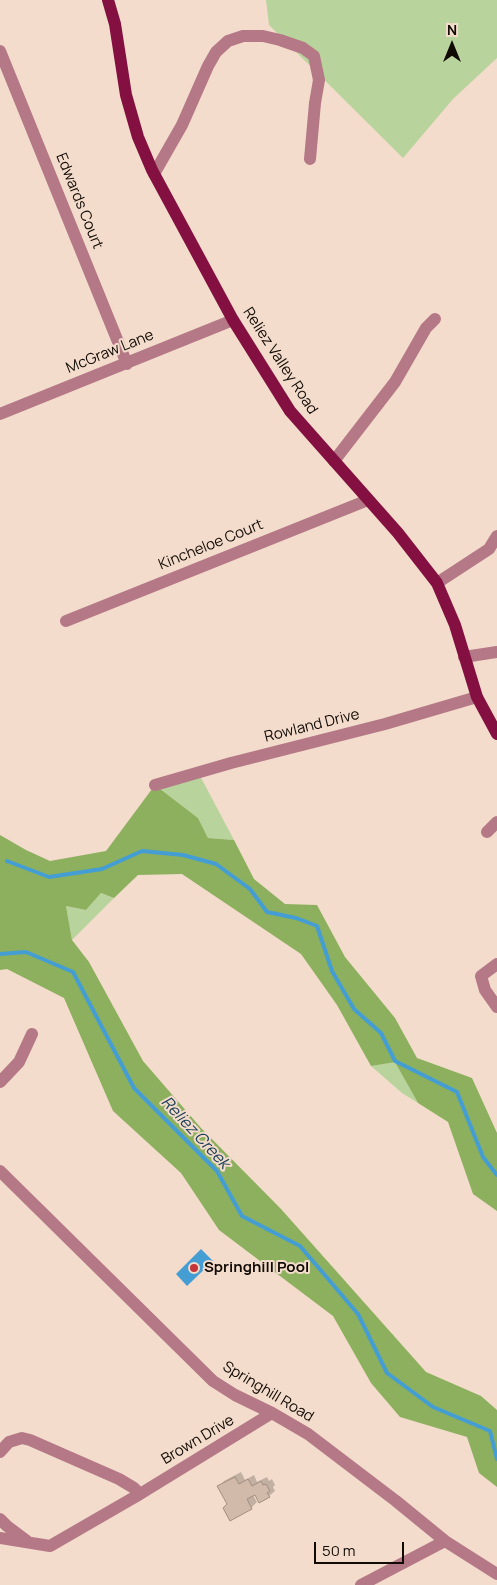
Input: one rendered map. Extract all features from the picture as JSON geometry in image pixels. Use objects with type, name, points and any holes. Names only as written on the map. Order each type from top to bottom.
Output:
[{"type":"main road","name":"Reliez Valley Road","points":[[108,0],[115,24],[126,95],[138,137],[154,174],[233,320],[290,411],[398,533],[437,583],[455,625],[477,696],[497,734]]},
{"type":"street","points":[[154,174],[182,126],[216,52],[228,41],[243,36],[263,36],[280,40],[303,48],[314,56],[319,80],[310,159]]},
{"type":"street","name":"Edwards Court","points":[[0,51],[127,364]]},
{"type":"street","points":[[334,461],[395,382],[426,328],[435,319]]},
{"type":"street","name":"McGraw Lane","points":[[0,414],[233,320]]},
{"type":"street","name":"Kincheloe Court","points":[[66,621],[368,500]]},
{"type":"street","points":[[437,583],[489,549],[497,536]]},
{"type":"street","points":[[464,657],[497,652]]},
{"type":"street","name":"Rowland Drive","points":[[155,786],[231,763],[385,724],[477,696]]},
{"type":"street","points":[[487,832],[497,822]]},
{"type":"street","points":[[497,964],[481,976],[485,990],[497,1007]]},
{"type":"street","points":[[0,1082],[18,1062],[32,1034]]},
{"type":"street","name":"Springhill Road","points":[[0,1171],[213,1381],[235,1395],[272,1413],[308,1434],[445,1541],[497,1574]]},
{"type":"street","name":"Brown Drive","points":[[0,1538],[50,1546],[140,1494],[272,1413]]},
{"type":"street","points":[[0,1452],[9,1442],[22,1438],[30,1440],[119,1479],[140,1494]]},
{"type":"street","points":[[0,1519],[29,1543]]},
{"type":"street","points":[[360,1585],[445,1541]]},
{"type":"green space","points":[[266,0],[497,0],[497,58],[453,99],[403,158],[269,25]]},
{"type":"green space","points":[[198,772],[234,840],[208,838],[198,818],[155,785]]},
{"type":"green space","points":[[155,785],[198,818],[208,838],[234,840],[254,879],[285,904],[317,905],[345,957],[395,1018],[417,1058],[472,1078],[497,1133],[497,1211],[473,1194],[448,1122],[418,1103],[395,1062],[371,1066],[337,1005],[301,954],[182,874],[138,875],[114,898],[101,893],[86,910],[66,906],[72,940],[89,962],[143,1061],[201,1128],[281,1209],[426,1372],[481,1396],[497,1410],[497,1487],[479,1473],[467,1437],[400,1417],[371,1383],[333,1316],[219,1230],[181,1173],[113,1111],[64,998],[7,969],[0,970],[0,835],[50,861],[106,851]]},
{"type":"green space","points":[[101,893],[114,898],[72,940],[66,906],[86,910]]},
{"type":"green space","points":[[395,1061],[418,1103],[402,1093],[371,1066]]},
{"type":"water","name":"Springhill Pool","points":[[201,1249],[213,1261],[187,1286],[176,1274]]},
{"type":"building","points":[[235,1477],[239,1484],[248,1479],[252,1486],[261,1481],[263,1485],[266,1484],[270,1491],[267,1493],[270,1497],[259,1503],[255,1495],[247,1499],[252,1509],[230,1521],[223,1508],[227,1504],[217,1486]]},
{"type":"waterway","points":[[7,861],[49,877],[102,869],[142,851],[183,855],[216,864],[250,889],[267,912],[296,918],[317,926],[332,971],[354,1009],[381,1033],[395,1061],[457,1092],[483,1157],[497,1175]]},
{"type":"waterway","name":"Reliez Creek","points":[[0,954],[26,952],[73,972],[134,1088],[217,1171],[242,1216],[300,1246],[358,1314],[387,1373],[433,1407],[490,1431],[497,1459]]},
{"type":"place","name":"Springhill Pool","points":[[194,1268]]}]
